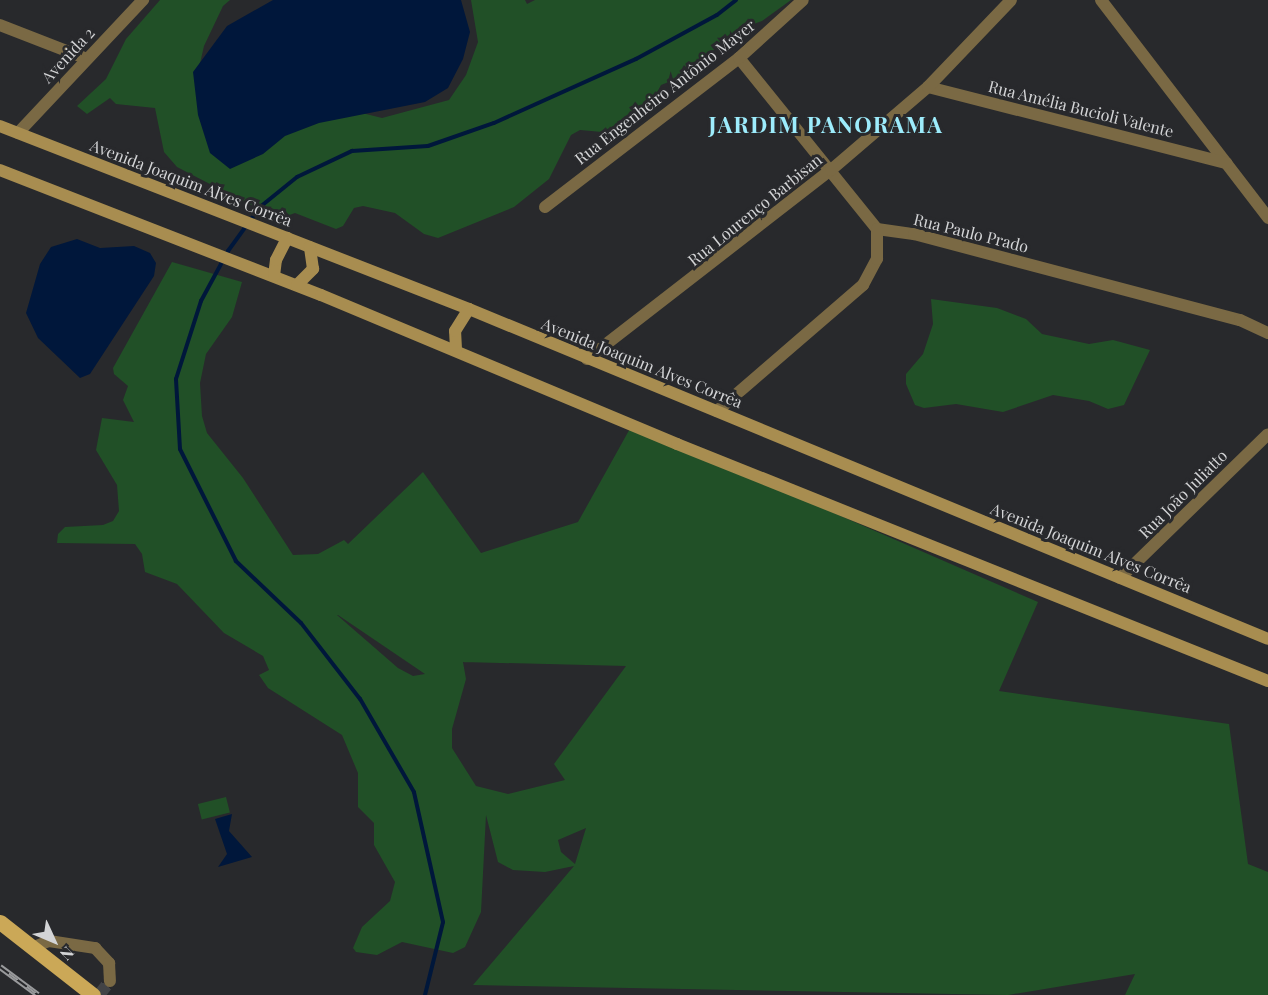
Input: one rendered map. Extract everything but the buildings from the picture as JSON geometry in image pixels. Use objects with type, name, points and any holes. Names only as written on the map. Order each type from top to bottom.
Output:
[{"type":"main road","name":"Avenida Joaquim Alves Corrêa","points":[[0,126],[469,309],[1268,639]]},
{"type":"main road","points":[[0,170],[297,285],[677,444],[1268,681]]},
{"type":"main road","points":[[274,276],[276,260],[287,238]]},
{"type":"main road","points":[[297,285],[313,269],[310,247]]},
{"type":"main road","points":[[456,350],[455,332],[469,309]]},
{"type":"main road","points":[[0,922],[34,946],[93,995]]},
{"type":"street","name":"Avenida 2","points":[[18,133],[143,0]]},
{"type":"street","name":"Rua Engenheiro Antônio Mayer","points":[[546,207],[739,58],[803,0]]},
{"type":"street","name":"Rua Lourenço Barbisan","points":[[587,359],[831,170],[928,87],[1011,0]]},
{"type":"street","points":[[1101,0],[1268,218]]},
{"type":"street","points":[[0,25],[87,59]]},
{"type":"street","points":[[717,411],[863,285],[877,259],[877,229],[739,58]]},
{"type":"street","name":"Rua Amélia Bucioli Valente","points":[[928,87],[1226,163]]},
{"type":"street","name":"Rua Paulo Prado","points":[[877,229],[914,234],[1240,320],[1268,333]]},
{"type":"street","name":"Rua João Juliatto","points":[[1120,578],[1268,434]]},
{"type":"street","points":[[34,946],[49,941],[95,948],[109,963],[110,981]]},
{"type":"green space","points":[[160,0],[230,0],[223,6],[204,46],[198,72],[382,118],[449,100],[466,75],[478,42],[471,0],[525,0],[527,4],[535,0],[791,0],[762,21],[737,30],[684,76],[661,85],[655,96],[639,112],[602,132],[580,130],[571,135],[549,179],[514,207],[438,238],[424,234],[395,213],[363,206],[354,208],[343,226],[336,229],[295,213],[278,219],[177,167],[164,152],[155,108],[116,104],[110,98],[87,114],[77,106],[106,79],[126,39]]},
{"type":"green space","points":[[172,262],[242,282],[232,317],[206,354],[200,383],[202,416],[207,433],[243,478],[293,555],[318,554],[344,540],[348,544],[423,472],[481,553],[578,522],[632,425],[1038,602],[999,691],[1229,724],[1248,864],[1268,872],[1268,995],[1125,995],[1135,974],[1008,995],[473,985],[574,866],[545,872],[513,870],[498,862],[486,815],[481,912],[465,947],[453,953],[402,942],[377,955],[356,952],[353,948],[362,927],[390,901],[395,882],[374,845],[374,823],[358,807],[358,773],[342,735],[268,688],[259,675],[269,670],[263,656],[224,633],[177,584],[145,572],[142,554],[135,544],[57,543],[58,534],[65,527],[103,525],[113,521],[119,511],[117,485],[96,450],[102,418],[134,422],[123,400],[128,386],[114,374],[113,368]],"holes":[[[338,615],[425,674],[413,676],[398,668]],[[463,662],[626,666],[554,764],[565,780],[508,794],[476,786],[452,748],[452,729],[466,679]],[[586,828],[575,864],[561,852],[558,840]]]},
{"type":"green space","points":[[931,299],[997,308],[1026,319],[1042,334],[1089,344],[1113,340],[1150,350],[1124,405],[1108,409],[1089,401],[1053,395],[1003,412],[956,404],[924,408],[915,405],[906,384],[906,374],[923,354],[933,324]]},
{"type":"green space","points":[[226,797],[230,813],[202,820],[198,804]]},
{"type":"water","points":[[273,0],[461,0],[470,32],[463,59],[448,88],[425,102],[319,123],[285,136],[263,154],[230,169],[210,153],[198,115],[193,72],[227,26]]},
{"type":"water","points":[[77,239],[100,248],[134,246],[150,253],[156,263],[154,276],[90,374],[80,378],[38,338],[26,313],[40,264],[51,247]]},
{"type":"water","points":[[232,814],[229,831],[252,857],[218,867],[227,854],[215,819]]},
{"type":"waterway","points":[[425,995],[443,922],[414,792],[360,699],[301,623],[236,561],[180,449],[176,379],[201,301],[228,251],[260,207],[297,177],[352,151],[428,146],[494,123],[636,59],[717,15],[736,0]]},
{"type":"tunnel","points":[[99,995],[110,981]]},
{"type":"railway","points":[[0,967],[38,995]]},
{"type":"district","name":"JARDIM PANORAMA","points":[[826,125]]}]
